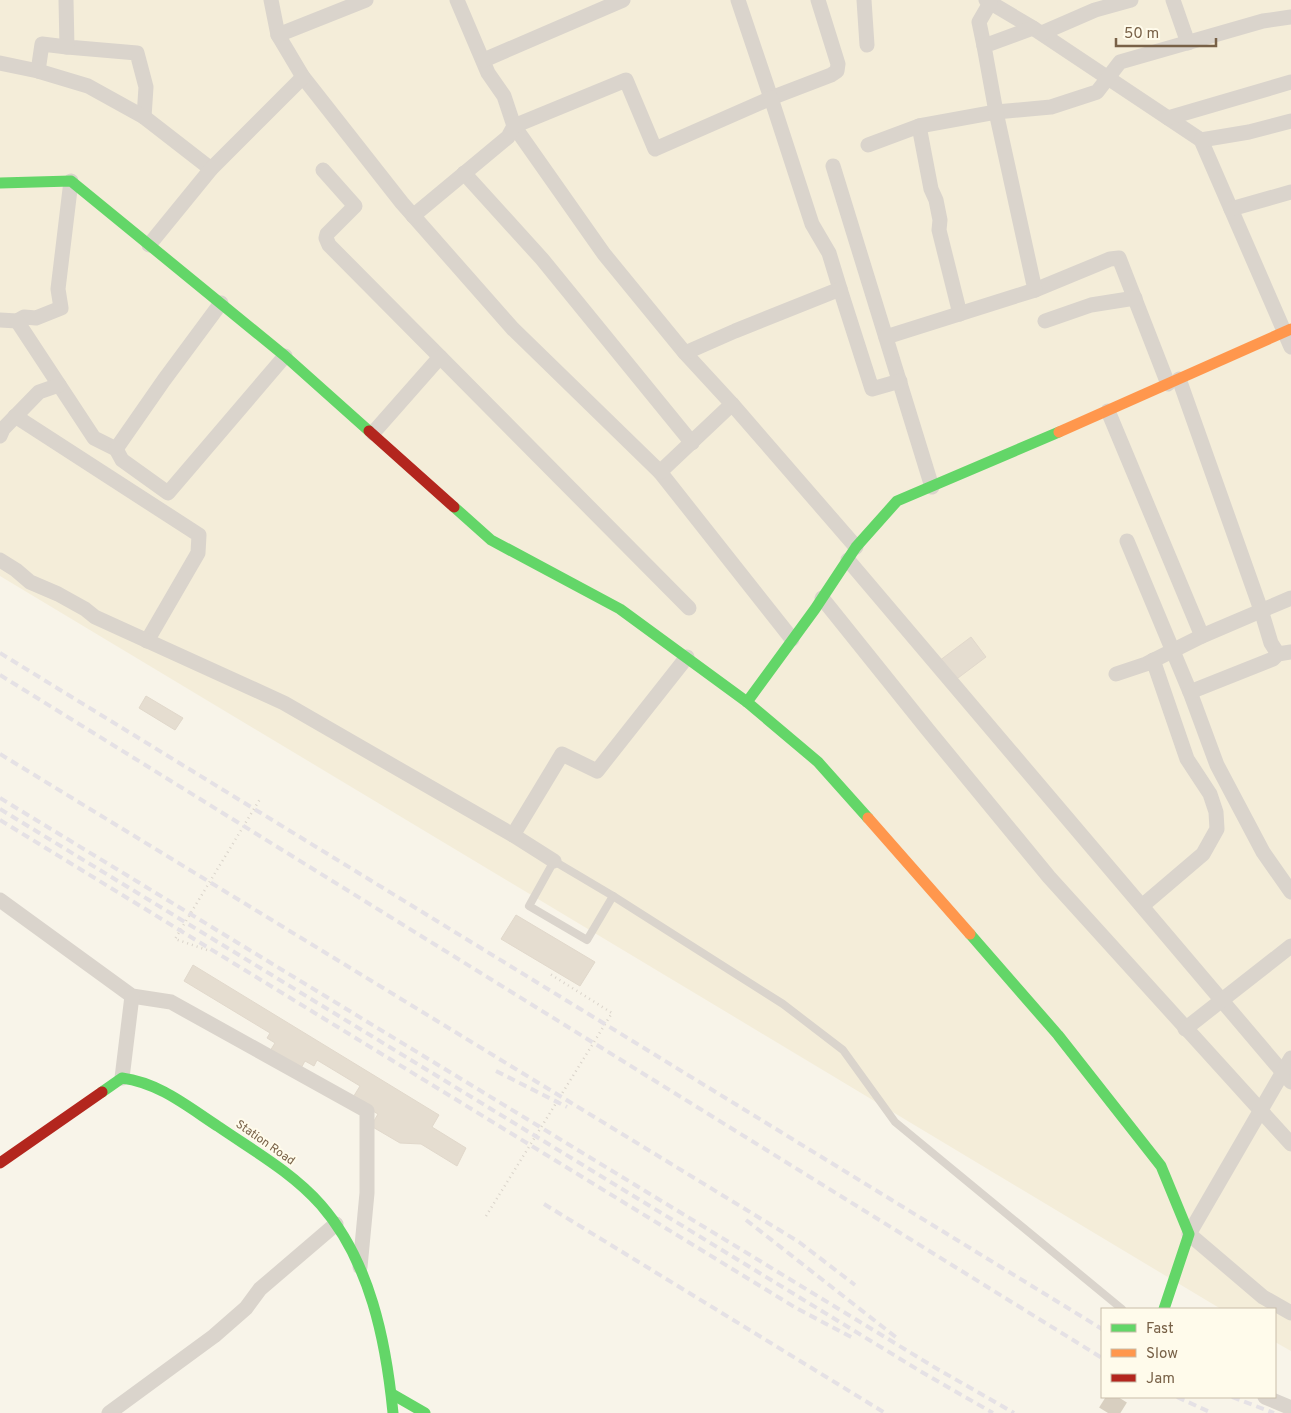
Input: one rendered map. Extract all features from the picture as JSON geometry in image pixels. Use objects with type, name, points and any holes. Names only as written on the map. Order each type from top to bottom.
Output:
[{"type":"street","points":[[66,0],[67,47]]},
{"type":"street","points":[[271,0],[278,35],[303,77],[413,216],[512,328],[660,472],[792,639]]},
{"type":"street","points":[[278,35],[366,0]]},
{"type":"street","points":[[457,0],[488,73],[504,96],[514,126],[604,254],[685,353],[732,404],[1142,906],[1287,1077]]},
{"type":"street","points":[[484,60],[623,0]]},
{"type":"street","points":[[738,0],[812,224],[829,253],[872,389],[900,381]]},
{"type":"street","points":[[413,216],[508,136],[514,126],[626,80],[655,149],[837,71],[838,64],[818,0]]},
{"type":"street","points":[[864,0],[867,45]]},
{"type":"street","points":[[984,46],[1038,31],[1093,5],[1131,0]]},
{"type":"street","points":[[1173,0],[1188,42]]},
{"type":"street","points":[[1035,290],[996,112],[979,22],[988,1],[1038,31],[1201,140],[1288,331],[1291,347]]},
{"type":"street","points":[[868,145],[919,126],[996,112],[1051,107],[1097,92],[1120,62],[1263,21],[1291,17]]},
{"type":"street","points":[[38,71],[42,44],[136,53],[146,87],[144,117]]},
{"type":"street","points":[[0,63],[38,71],[88,86],[144,117],[211,169]]},
{"type":"street","points":[[149,245],[211,169],[303,77]]},
{"type":"street","points":[[1168,118],[1291,82]]},
{"type":"street","points":[[1201,140],[1249,132],[1291,121]]},
{"type":"street","points":[[919,126],[931,189],[940,220],[939,230],[960,314]]},
{"type":"street","points":[[833,166],[932,487]]},
{"type":"street","points":[[323,170],[355,206],[329,232],[326,238],[327,242],[689,608]]},
{"type":"street","points":[[464,173],[542,260],[692,443]]},
{"type":"street","points":[[0,320],[17,321],[24,317],[36,318],[61,308],[58,289],[71,181]]},
{"type":"street","points":[[0,183],[71,181],[285,356],[491,540],[620,609],[687,656],[747,702],[818,762],[1058,1035],[1160,1166],[1189,1234],[1263,1297],[1291,1313]]},
{"type":"street","points":[[1231,209],[1291,192]]},
{"type":"street","points":[[886,337],[1035,290],[1110,259],[1119,258],[1135,298],[1174,382],[1261,610],[1271,643],[1285,653],[1190,692]]},
{"type":"street","points":[[685,353],[840,289]]},
{"type":"street","points":[[1045,321],[1091,305],[1135,298]]},
{"type":"street","points":[[116,449],[221,303]]},
{"type":"street","points":[[17,321],[94,438],[116,449],[122,460],[168,493]]},
{"type":"street","points":[[747,702],[852,553],[897,501],[1019,450],[1288,331]]},
{"type":"street","points":[[160,510],[168,493],[285,356]]},
{"type":"street","points":[[373,433],[440,357]]},
{"type":"street","points":[[0,436],[3,429],[39,392],[59,385]]},
{"type":"street","points":[[660,472],[732,404]]},
{"type":"street","points":[[1108,411],[1202,636]]},
{"type":"street","points":[[15,416],[199,535],[198,553],[147,641]]},
{"type":"street","points":[[1127,542],[1190,692],[1217,765],[1263,852],[1291,892]]},
{"type":"street","points":[[0,560],[30,582],[86,609],[96,617],[284,703],[513,835],[554,861]]},
{"type":"street","points":[[822,598],[1049,877],[1291,1144]]},
{"type":"street","points":[[1116,674],[1153,660],[1202,636],[1291,598]]},
{"type":"street","points":[[513,835],[562,754],[597,770],[687,656]]},
{"type":"street","points":[[1142,906],[1203,854],[1217,829],[1216,812],[1210,794],[1187,759],[1153,660]]},
{"type":"street","points":[[0,900],[132,996],[171,1002],[367,1111],[367,1193],[360,1269]]},
{"type":"street","points":[[1185,1029],[1291,946]]},
{"type":"street","points":[[0,1164],[122,1078],[132,996]]},
{"type":"street","points":[[1164,1308],[1189,1234],[1261,1109],[1287,1077],[1291,1058]]},
{"type":"street","name":"Station Road","points":[[122,1078],[137,1080],[154,1087],[226,1132],[298,1183],[322,1206],[352,1250],[360,1269],[375,1316],[392,1394],[393,1413]]},
{"type":"street","points":[[109,1413],[214,1336],[246,1308],[260,1289],[336,1224]]},
{"type":"street","points":[[392,1394],[425,1413]]},
{"type":"street","points":[[1267,1398],[1291,1408]]},
{"type":"lane","points":[[613,896],[586,940],[528,906],[554,861],[613,896],[783,1004],[843,1050],[895,1122],[1121,1308]]},
{"type":"path","points":[[207,950],[175,939],[260,799]]},
{"type":"path","points":[[486,1216],[612,1013],[550,974]]},
{"type":"shaded area","points":[[0,0],[1291,0],[1291,1351],[1276,1343],[1276,1308],[1219,1308],[0,576]]},
{"type":"building","points":[[971,637],[986,657],[954,681],[939,661]]},
{"type":"building","points":[[146,696],[183,718],[175,730],[139,708]]},
{"type":"building","points":[[516,915],[595,962],[580,986],[501,939]]},
{"type":"building","points":[[193,965],[439,1115],[432,1127],[466,1148],[457,1166],[421,1144],[400,1143],[371,1126],[378,1114],[352,1099],[360,1086],[317,1060],[314,1066],[305,1061],[296,1077],[265,1059],[275,1043],[267,1038],[270,1033],[184,981]]},
{"type":"tunnel","points":[[1108,1413],[1117,1398]]},
{"type":"railway","points":[[0,653],[1101,1328]]},
{"type":"railway","points":[[0,675],[1101,1357]]},
{"type":"railway","points":[[0,754],[799,1242],[855,1285]]},
{"type":"railway","points":[[0,798],[934,1367],[1014,1413]]},
{"type":"railway","points":[[0,809],[920,1371],[993,1413]]},
{"type":"railway","points":[[0,820],[796,1308],[853,1338]]},
{"type":"railway","points":[[496,1071],[567,1107]]},
{"type":"railway","points":[[544,1204],[885,1413]]},
{"type":"railway","points":[[746,1220],[897,1338]]},
{"type":"railway","points":[[1179,1398],[1212,1413]]},
{"type":"railway","points":[[1235,1398],[1274,1413]]},
{"type":"traffic: fast","points":[[0,183],[71,181],[285,356],[369,431]]},
{"type":"traffic: fast","points":[[868,818],[818,762],[747,702],[815,609],[856,547],[897,501],[1059,432]]},
{"type":"traffic: fast","points":[[454,507],[491,540],[620,609],[747,702]]},
{"type":"traffic: fast","points":[[970,934],[1058,1035],[1161,1166],[1189,1234],[1164,1308]]},
{"type":"traffic: fast","points":[[102,1092],[122,1078],[161,1090],[273,1163],[310,1193],[321,1205],[338,1227],[352,1251],[373,1303],[386,1358],[393,1413]]},
{"type":"traffic: fast","points":[[392,1394],[425,1413]]},
{"type":"traffic: slow","points":[[1059,432],[1291,329]]},
{"type":"traffic: slow","points":[[868,818],[970,934]]},
{"type":"traffic: jam","points":[[369,431],[454,507]]},
{"type":"traffic: jam","points":[[0,1163],[102,1092]]}]
